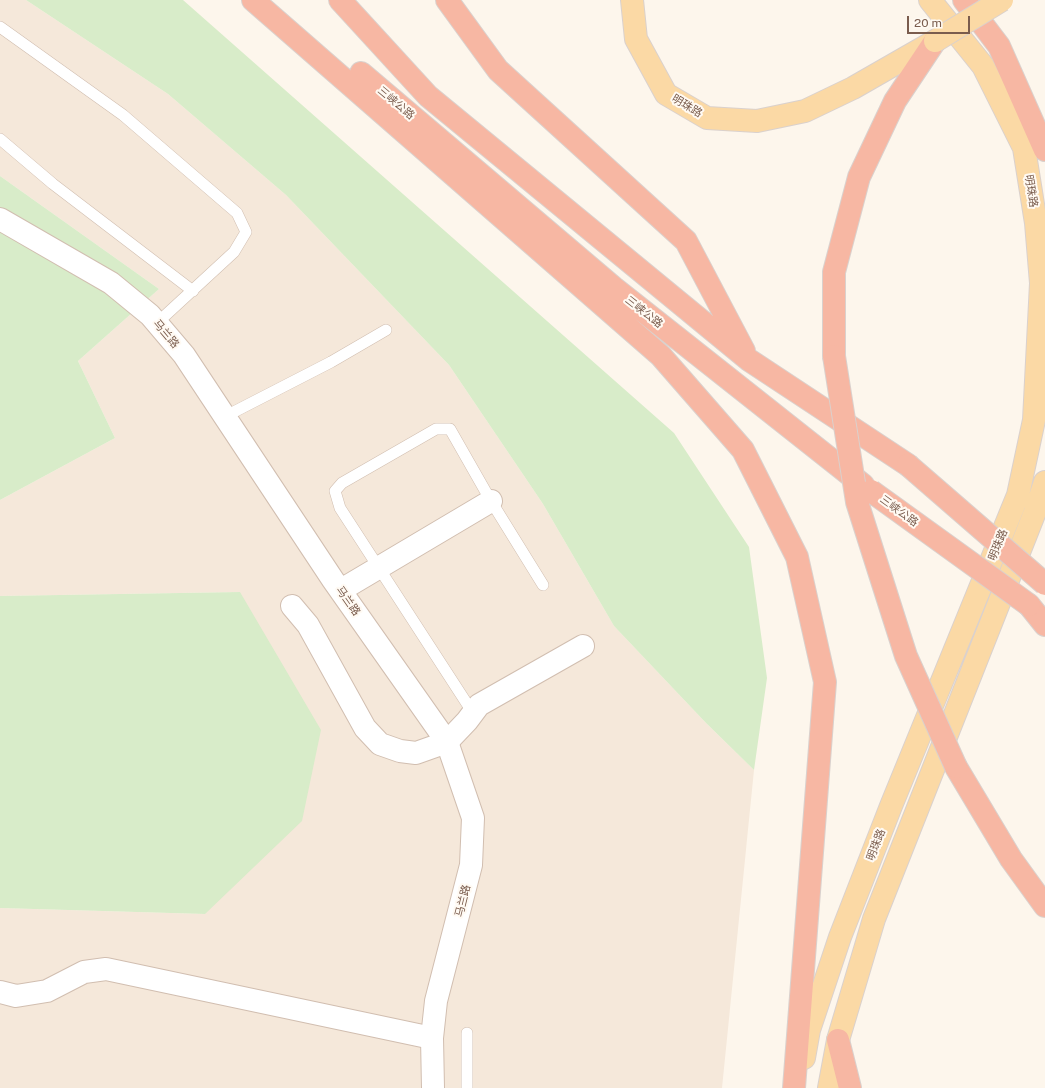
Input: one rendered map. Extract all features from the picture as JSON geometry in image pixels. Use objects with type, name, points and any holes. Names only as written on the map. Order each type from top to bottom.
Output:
[{"type":"highway","points":[[253,0],[660,356],[743,450],[796,556],[826,682],[794,1088]]},
{"type":"highway","name":"三峡公路","points":[[274,0],[614,288],[871,491],[1037,611],[1045,625]]},
{"type":"highway","points":[[340,0],[428,96],[749,360],[908,465],[1045,584]]},
{"type":"highway","points":[[447,0],[498,70],[686,240],[749,360]]},
{"type":"highway","points":[[964,0],[999,46],[1045,150]]},
{"type":"highway","points":[[935,41],[895,101],[859,177],[834,272],[834,356],[857,502],[906,656],[956,767],[1011,858],[1045,906]]},
{"type":"highway","points":[[838,1040],[850,1088]]},
{"type":"main road","name":"明珠路","points":[[632,0],[636,39],[666,94],[708,118],[756,121],[805,111],[853,88],[935,41],[1002,0]]},
{"type":"main road","name":"明珠路","points":[[799,1088],[809,1030],[840,937],[891,806],[1018,495],[1034,420],[1041,283],[1036,223],[1024,148],[983,66],[930,0]]},
{"type":"main road","name":"明珠路","points":[[829,1088],[838,1040],[874,919],[1032,520],[1045,482]]},
{"type":"street","name":"马兰路","points":[[0,219],[111,283],[150,315],[157,323],[184,355],[341,590],[446,742],[473,818],[471,865],[436,1001],[432,1038],[433,1088]]},
{"type":"street","points":[[341,590],[491,501]]},
{"type":"street","points":[[292,606],[308,625],[365,728],[380,744],[400,752],[416,753],[446,742],[474,713],[479,705],[583,646]]},
{"type":"street","points":[[0,992],[16,996],[48,991],[84,972],[106,969],[432,1038]]},
{"type":"lane","points":[[0,27],[123,116],[237,213],[246,232],[234,252],[157,323]]},
{"type":"lane","points":[[0,139],[53,184],[193,291]]},
{"type":"lane","points":[[224,416],[331,362],[386,330]]},
{"type":"lane","points":[[474,713],[380,567],[340,508],[335,491],[342,483],[436,429],[450,429],[491,501],[543,585]]},
{"type":"lane","points":[[467,1088],[468,1033]]},
{"type":"shaded area","points":[[0,0],[26,0],[168,94],[286,195],[449,365],[543,504],[614,626],[706,723],[754,770],[722,1088],[0,1088],[0,908],[205,914],[240,592],[0,596],[0,500],[115,438],[78,361],[159,289],[0,176]]},
{"type":"green space","points":[[26,0],[183,0],[674,433],[749,547],[767,678],[754,770],[706,723],[614,626],[543,504],[449,365],[286,195],[168,94]]},
{"type":"green space","points":[[0,176],[159,289],[78,361],[115,438],[0,500]]},
{"type":"green space","points":[[240,592],[321,730],[302,821],[205,914],[0,908],[0,596]]}]
